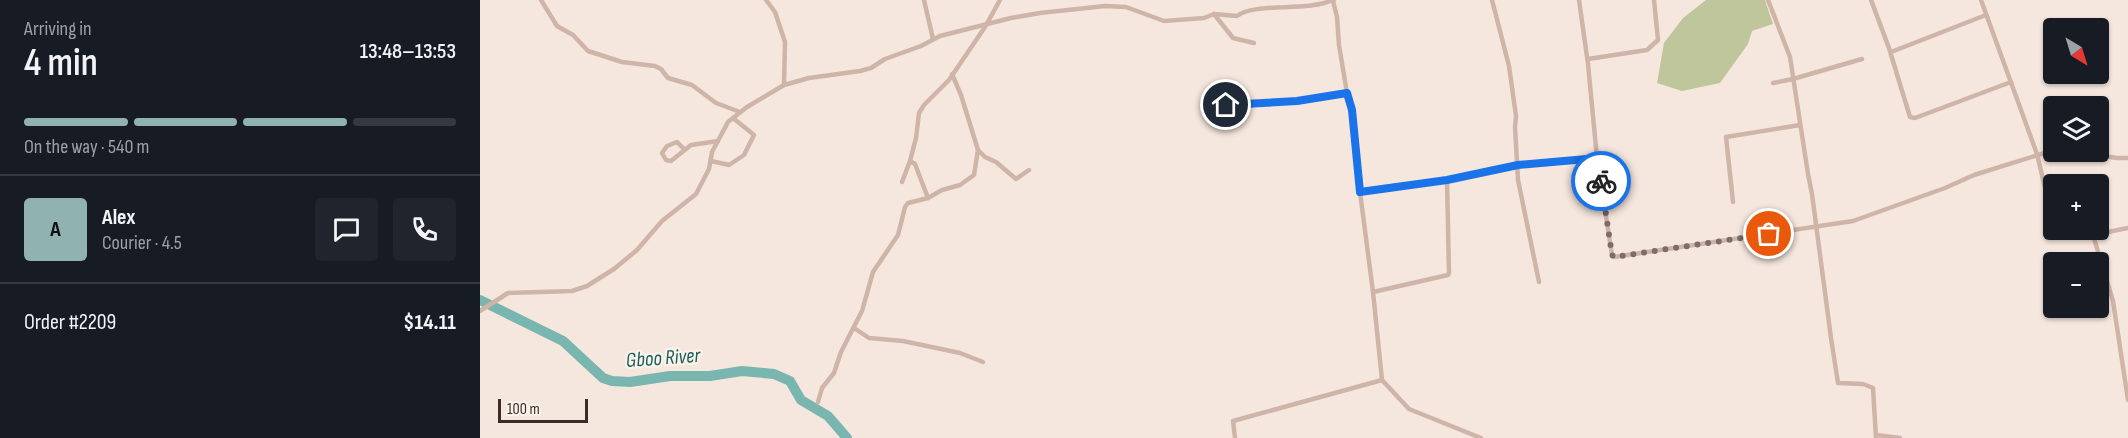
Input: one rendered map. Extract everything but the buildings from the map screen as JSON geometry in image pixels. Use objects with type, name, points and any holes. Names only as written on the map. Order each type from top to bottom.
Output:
[{"type":"street","points":[[541,0],[557,26],[573,35],[588,51],[622,62],[655,66],[661,69],[668,78],[692,86],[716,103],[740,112]]},
{"type":"street","points":[[766,0],[775,12],[785,42],[784,85]]},
{"type":"street","points":[[924,0],[933,39]]},
{"type":"street","points":[[902,182],[916,138],[919,113],[952,74],[1000,0]]},
{"type":"street","points":[[480,311],[508,293],[572,291],[593,283],[632,255],[662,221],[696,194],[711,161],[712,152],[728,122],[784,85],[809,78],[860,72],[940,36],[1040,13],[1105,6],[1126,7],[1164,21],[1214,14],[1237,16],[1260,9],[1298,8],[1333,0],[1347,93],[1352,110],[1382,380],[1409,409],[1481,438]]},
{"type":"street","points":[[1492,0],[1509,66],[1516,116],[1521,195],[1527,214],[1539,282]]},
{"type":"street","points":[[1579,0],[1588,59],[1598,158],[1614,257],[1853,221],[1945,188],[1974,175],[2043,153]]},
{"type":"street","points":[[1588,59],[1647,50],[1655,45],[1658,39],[1654,0]]},
{"type":"street","points":[[1768,0],[1790,57],[1839,383],[1863,384],[1873,388],[1876,436],[1900,438]]},
{"type":"street","points":[[1871,0],[1891,52],[1910,117],[2011,82]]},
{"type":"street","points":[[1981,0],[2037,154],[2043,179]]},
{"type":"street","points":[[1214,14],[1233,38],[1254,43]]},
{"type":"street","points":[[1891,52],[1986,15]]},
{"type":"street","points":[[1773,82],[1793,79],[1862,59]]},
{"type":"street","points":[[818,402],[822,388],[834,373],[866,301],[873,272],[898,235],[905,207],[908,203],[928,198],[942,190],[960,185],[974,175],[978,150],[952,74]]},
{"type":"street","points":[[1226,105],[1297,101],[1347,93]]},
{"type":"street","points":[[711,161],[729,165],[744,155],[754,135],[733,118]]},
{"type":"street","points":[[1733,202],[1726,137],[1800,125]]},
{"type":"street","points":[[685,150],[677,142],[667,146],[662,153],[666,160],[671,161],[685,150],[691,145],[718,141]]},
{"type":"street","points":[[978,150],[1016,179],[1029,170]]},
{"type":"street","points":[[2109,157],[2128,158]]},
{"type":"street","points":[[1360,192],[1447,180],[1518,165],[1598,158]]},
{"type":"street","points":[[910,161],[915,164],[928,198]]},
{"type":"street","points":[[1373,292],[1448,275],[1447,180]]},
{"type":"street","points":[[2109,232],[2128,228]]},
{"type":"street","points":[[2095,240],[2113,301],[2128,400]]},
{"type":"street","points":[[854,328],[869,338],[903,341],[960,353],[983,362]]},
{"type":"street","points":[[1235,438],[1233,421],[1382,380]]},
{"type":"green space","points":[[1706,0],[1765,0],[1773,24],[1752,31],[1748,44],[1720,83],[1682,91],[1657,83],[1664,43],[1683,18]]},
{"type":"waterway","name":"Gboo River","points":[[480,300],[563,341],[603,378],[612,381],[630,382],[670,376],[710,376],[742,371],[774,374],[790,381],[801,400],[828,416],[847,438]]},
{"type":"way so far","points":[[1601,181],[1614,257],[1769,234]]},
{"type":"route","points":[[1226,105],[1297,101],[1347,93],[1352,110],[1360,192],[1447,180],[1518,165],[1598,158],[1601,181]]}]
